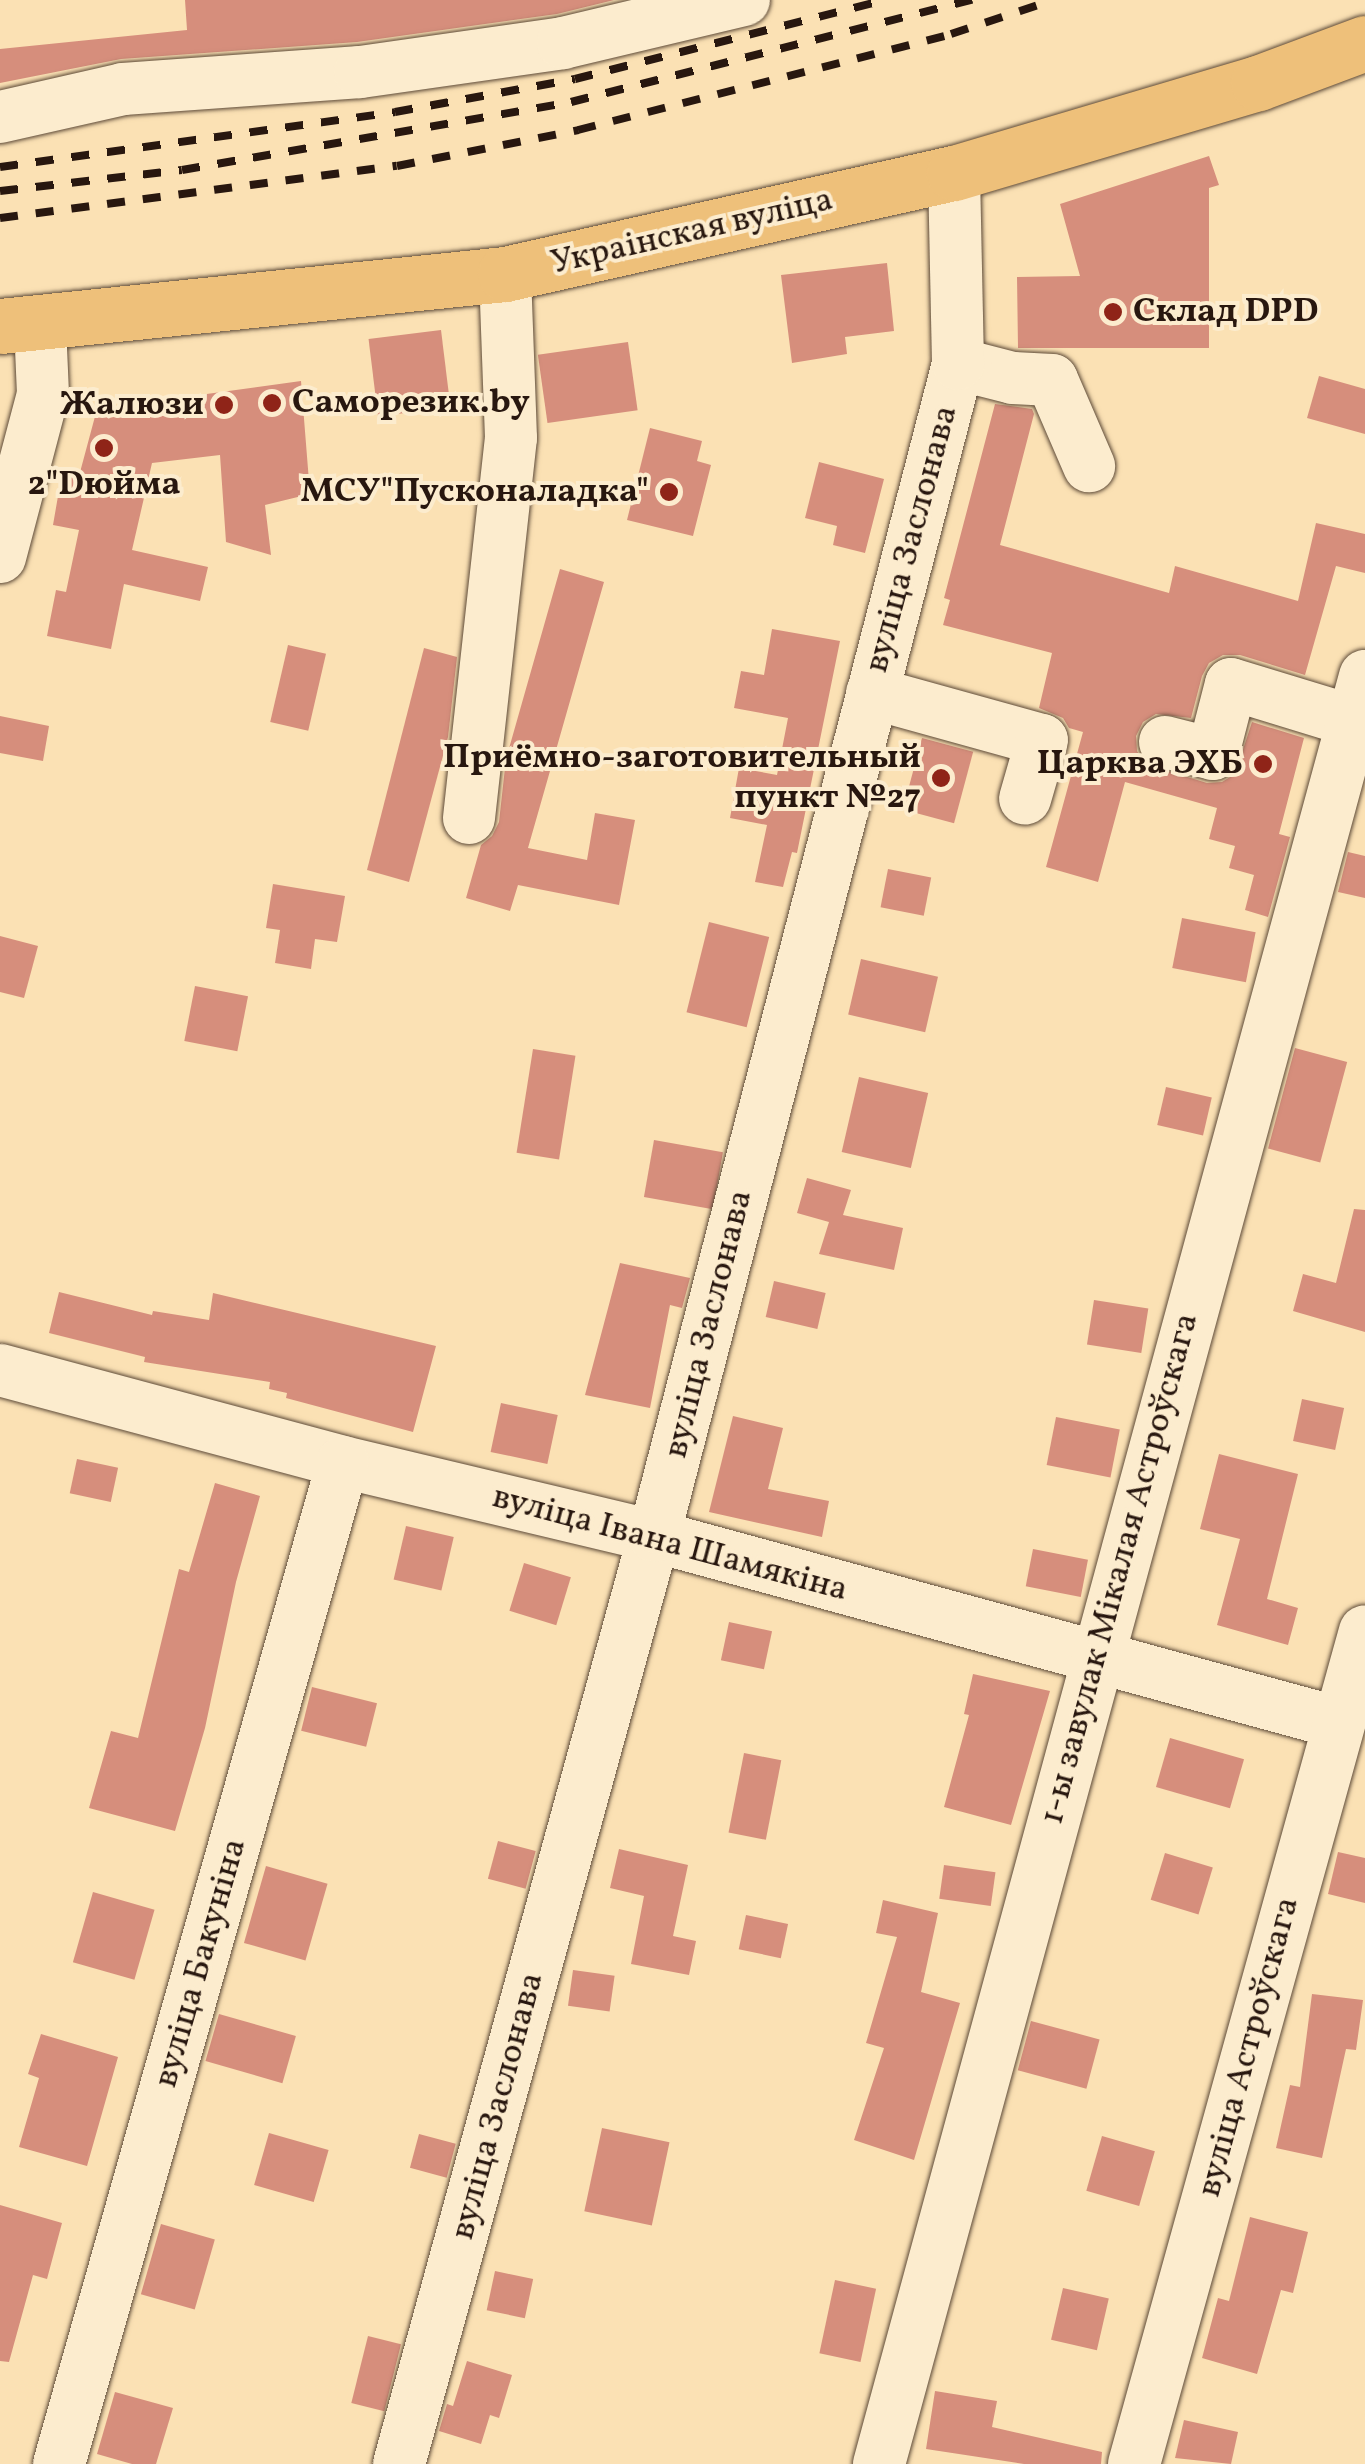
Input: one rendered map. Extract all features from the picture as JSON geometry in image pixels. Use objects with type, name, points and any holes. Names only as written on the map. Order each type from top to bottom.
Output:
[{"type":"main road","name":"Украінская вуліца","points":[[20,325],[505,274],[954,174],[1258,83],[1365,44]]},
{"type":"street","points":[[0,118],[123,90],[360,72],[563,44],[744,0]]},
{"type":"street","name":"вуліца Заслонава","points":[[399,2464],[654,1536],[958,364],[954,174]]},
{"type":"street","points":[[469,818],[511,438],[505,274]]},
{"type":"street","points":[[0,558],[44,394],[20,325]]},
{"type":"street","points":[[958,364],[1013,378],[1052,380],[1089,466]]},
{"type":"street","points":[[1165,742],[1213,754],[1231,684],[1359,699]]},
{"type":"street","points":[[872,693],[1042,740],[1025,799]]},
{"type":"street","name":"1-ы завулак Мікалая Астроўскага","points":[[879,2464],[1095,1658],[1359,699]]},
{"type":"street","name":"вуліца Івана Шамякіна","points":[[0,1370],[343,1462],[654,1536],[1339,1723]]},
{"type":"street","name":"вуліца Бакуніна","points":[[59,2464],[343,1462]]},
{"type":"street","name":"вуліца Астроўскага","points":[[1134,2464],[1365,1631]]},
{"type":"building","points":[[185,0],[614,0],[557,14],[357,42],[121,59],[0,83],[0,49],[187,30]]},
{"type":"building","points":[[1209,156],[1219,185],[1209,188],[1209,348],[1018,348],[1017,277],[1080,276],[1060,204]]},
{"type":"building","points":[[887,263],[894,331],[845,337],[847,354],[792,363],[781,275]]},
{"type":"building","points":[[441,330],[451,407],[378,416],[369,339]]},
{"type":"building","points":[[628,342],[638,410],[547,423],[538,355]]},
{"type":"building","points":[[1319,376],[1365,389],[1365,434],[1307,418]]},
{"type":"building","points":[[301,381],[310,494],[265,505],[271,555],[226,542],[220,455],[152,463],[132,550],[208,567],[200,601],[124,584],[111,649],[47,636],[56,590],[66,592],[79,530],[53,525],[62,473],[79,476],[97,409]]},
{"type":"building","points":[[995,404],[1032,409],[1034,414],[1000,545],[1169,593],[1175,566],[1298,601],[1316,523],[1365,534],[1365,573],[1336,566],[1305,675],[1240,655],[1223,655],[1209,663],[1202,676],[1191,718],[1156,714],[1143,722],[1136,736],[1137,751],[1145,764],[1207,783],[1222,782],[1235,774],[1252,722],[1304,738],[1279,834],[1290,837],[1268,917],[1245,910],[1254,875],[1229,868],[1235,846],[1209,839],[1217,808],[1125,782],[1098,882],[1046,867],[1083,732],[1069,728],[1063,718],[1039,708],[1052,653],[943,625],[950,600],[944,598]]},
{"type":"building","name":"МСУ\"Пусконаладка\"","points":[[650,428],[702,441],[697,461],[711,465],[693,536],[627,520]]},
{"type":"building","points":[[819,462],[884,479],[865,553],[833,545],[837,526],[805,518]]},
{"type":"building","points":[[560,569],[604,582],[528,848],[587,860],[595,813],[635,820],[619,905],[518,885],[510,911],[466,898],[481,845],[492,836],[499,822],[506,759]]},
{"type":"building","points":[[772,629],[840,641],[797,853],[792,852],[783,887],[755,882],[767,825],[730,818],[739,768],[777,775],[788,718],[734,708],[741,671],[764,675]]},
{"type":"building","points":[[288,645],[326,654],[308,731],[270,722]]},
{"type":"building","points":[[424,648],[457,657],[448,737],[409,882],[367,870]]},
{"type":"building","points":[[0,716],[49,726],[43,761],[0,753]]},
{"type":"building","name":"Приёмно-заготовительный пункт №27","points":[[922,738],[973,752],[954,823],[903,809]]},
{"type":"building","points":[[1348,852],[1365,856],[1365,898],[1338,892]]},
{"type":"building","points":[[888,869],[931,877],[924,916],[881,907]]},
{"type":"building","points":[[273,884],[345,896],[337,942],[315,939],[311,969],[275,963],[280,930],[266,928]]},
{"type":"building","points":[[1182,918],[1256,932],[1246,982],[1172,968]]},
{"type":"building","points":[[709,922],[769,937],[747,1027],[687,1012]]},
{"type":"building","points":[[0,936],[38,946],[24,998],[0,992]]},
{"type":"building","points":[[861,959],[938,977],[925,1032],[848,1015]]},
{"type":"building","points":[[195,986],[248,996],[237,1051],[184,1041]]},
{"type":"building","points":[[1295,1048],[1347,1062],[1320,1162],[1268,1148]]},
{"type":"building","points":[[533,1049],[575,1056],[559,1159],[517,1153]]},
{"type":"building","points":[[859,1077],[928,1093],[911,1168],[842,1152]]},
{"type":"building","points":[[1166,1087],[1212,1098],[1203,1136],[1157,1125]]},
{"type":"building","points":[[654,1140],[723,1152],[713,1209],[644,1197]]},
{"type":"building","points":[[807,1178],[851,1190],[843,1215],[903,1228],[894,1270],[819,1254],[829,1222],[797,1213]]},
{"type":"building","points":[[1354,1209],[1365,1210],[1365,1332],[1293,1311],[1303,1274],[1336,1283]]},
{"type":"building","points":[[620,1263],[690,1278],[682,1308],[670,1305],[650,1408],[585,1395]]},
{"type":"building","points":[[774,1281],[826,1293],[817,1329],[766,1317]]},
{"type":"building","points":[[59,1292],[152,1315],[153,1311],[209,1320],[213,1293],[436,1346],[413,1432],[286,1398],[287,1393],[269,1389],[270,1382],[144,1362],[145,1357],[49,1333]]},
{"type":"building","points":[[1094,1300],[1148,1309],[1141,1353],[1087,1344]]},
{"type":"building","points":[[1302,1399],[1344,1408],[1335,1450],[1293,1441]]},
{"type":"building","points":[[501,1403],[558,1415],[547,1464],[491,1452]]},
{"type":"building","points":[[733,1416],[783,1428],[768,1489],[829,1501],[822,1537],[709,1512]]},
{"type":"building","points":[[1056,1417],[1120,1429],[1110,1478],[1047,1465]]},
{"type":"building","points":[[1219,1454],[1298,1474],[1267,1599],[1298,1608],[1288,1645],[1217,1625],[1240,1539],[1200,1529]]},
{"type":"building","points":[[77,1459],[118,1468],[111,1502],[70,1493]]},
{"type":"building","points":[[215,1483],[260,1496],[236,1582],[205,1728],[175,1831],[89,1808],[111,1731],[138,1738],[179,1569],[189,1572]]},
{"type":"building","points":[[406,1526],[454,1537],[441,1591],[394,1580]]},
{"type":"building","points":[[1033,1549],[1088,1560],[1081,1597],[1026,1586]]},
{"type":"building","points":[[524,1563],[571,1577],[556,1625],[509,1611]]},
{"type":"building","points":[[729,1622],[772,1631],[764,1669],[721,1660]]},
{"type":"building","points":[[973,1674],[1050,1691],[1011,1825],[944,1807],[969,1715],[964,1714]]},
{"type":"building","points":[[312,1687],[377,1703],[366,1747],[301,1731]]},
{"type":"building","points":[[1170,1738],[1244,1759],[1230,1808],[1156,1787]]},
{"type":"building","points":[[744,1753],[781,1760],[766,1840],[729,1833]]},
{"type":"building","points":[[498,1841],[536,1851],[526,1889],[488,1879]]},
{"type":"building","points":[[619,1849],[688,1865],[673,1936],[696,1941],[689,1975],[631,1964],[644,1896],[610,1888]]},
{"type":"building","points":[[1338,1852],[1365,1858],[1365,1903],[1328,1894]]},
{"type":"building","points":[[1165,1853],[1213,1868],[1198,1914],[1151,1900]]},
{"type":"building","points":[[944,1865],[995,1872],[991,1906],[939,1899]]},
{"type":"building","points":[[266,1866],[328,1884],[305,1961],[244,1943]]},
{"type":"building","points":[[93,1892],[155,1910],[134,1980],[73,1962]]},
{"type":"building","points":[[883,1900],[938,1913],[921,1992],[960,2003],[914,2160],[854,2140],[884,2048],[866,2043],[897,1937],[876,1933]]},
{"type":"building","points":[[746,1915],[788,1924],[781,1958],[739,1949]]},
{"type":"building","points":[[573,1970],[615,1976],[610,2011],[568,2006]]},
{"type":"building","points":[[1312,1994],[1363,2000],[1356,2050],[1346,2049],[1322,2158],[1276,2148],[1290,2085],[1300,2087]]},
{"type":"building","points":[[219,2014],[296,2036],[282,2083],[205,2061]]},
{"type":"building","points":[[1031,2021],[1100,2039],[1086,2089],[1018,2070]]},
{"type":"building","points":[[41,2034],[118,2057],[87,2166],[19,2147],[39,2078],[28,2074]]},
{"type":"building","points":[[602,2128],[669,2142],[652,2225],[584,2211]]},
{"type":"building","points":[[269,2133],[329,2150],[314,2202],[254,2185]]},
{"type":"building","points":[[419,2134],[456,2144],[447,2178],[410,2168]]},
{"type":"building","points":[[1102,2136],[1155,2151],[1139,2206],[1086,2191]]},
{"type":"building","points":[[0,2205],[62,2223],[47,2279],[33,2275],[9,2362],[0,2361]]},
{"type":"building","points":[[1250,2217],[1308,2232],[1293,2293],[1281,2290],[1257,2374],[1202,2358],[1218,2298],[1229,2301]]},
{"type":"building","points":[[161,2224],[215,2239],[195,2310],[141,2294]]},
{"type":"building","points":[[495,2271],[533,2279],[525,2318],[487,2310]]},
{"type":"building","points":[[835,2280],[876,2289],[860,2362],[819,2353]]},
{"type":"building","points":[[1063,2288],[1109,2299],[1097,2350],[1051,2340]]},
{"type":"building","points":[[368,2336],[401,2344],[384,2411],[351,2403]]},
{"type":"building","points":[[467,2361],[512,2375],[499,2418],[490,2415],[481,2444],[439,2431],[447,2404],[453,2406]]},
{"type":"building","points":[[935,2391],[997,2401],[992,2427],[1102,2452],[1101,2464],[1024,2464],[926,2449]]},
{"type":"building","points":[[115,2392],[173,2408],[156,2464],[132,2464],[97,2454]]},
{"type":"building","points":[[1184,2420],[1238,2432],[1231,2464],[1175,2458]]},
{"type":"railway","points":[[0,167],[395,112],[575,79],[885,0]]},
{"type":"railway","points":[[0,191],[182,170],[571,102],[972,0]]},
{"type":"railway","points":[[0,218],[397,166],[578,130],[951,34],[1053,0]]},
{"type":"place","name":"Склад DPD","points":[[1113,312]]},
{"type":"place","name":"Саморезик.by","points":[[272,403]]},
{"type":"place","name":"Жалюзи","points":[[224,405]]},
{"type":"place","name":"2\"Dюйма","points":[[104,448]]},
{"type":"place","name":"МСУ\"Пусконаладка\"","points":[[669,492]]},
{"type":"place","name":"Царква ЭХБ","points":[[1263,764]]},
{"type":"place","name":"Приёмно-заготовительный пункт №27","points":[[941,778]]}]
